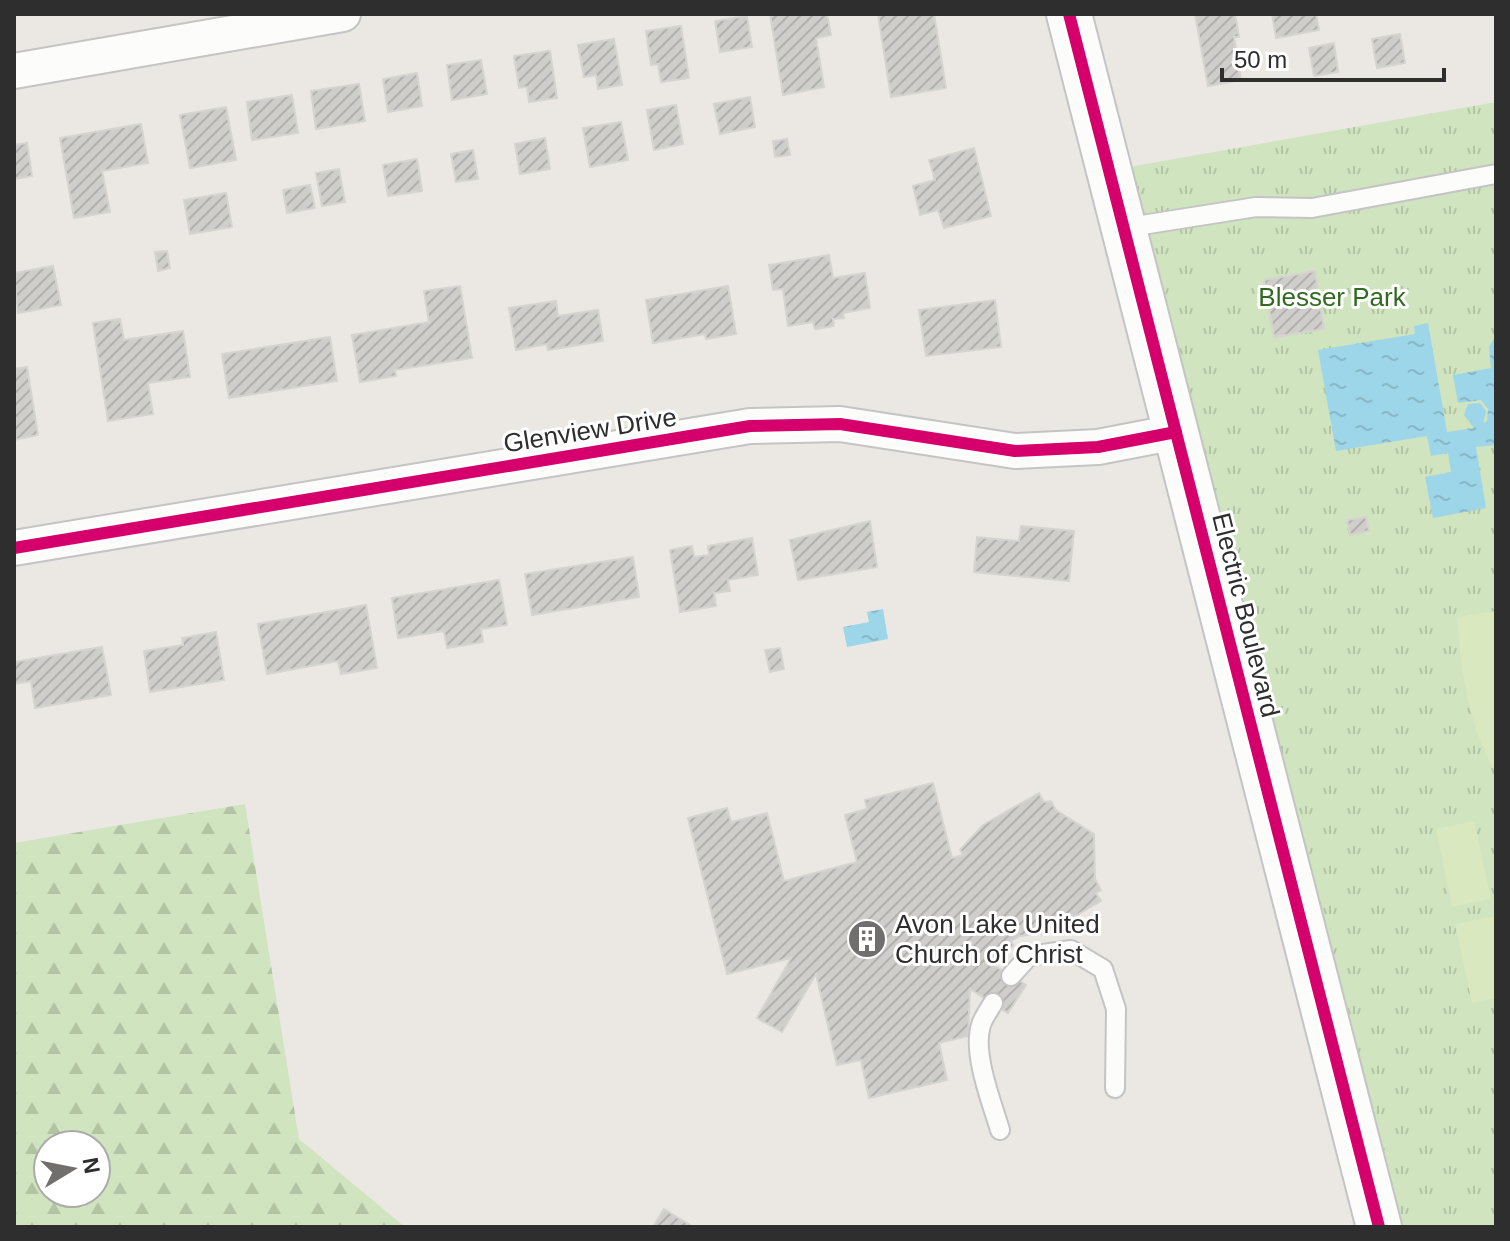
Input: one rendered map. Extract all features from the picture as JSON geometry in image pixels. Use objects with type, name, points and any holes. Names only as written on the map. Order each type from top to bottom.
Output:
[{"type":"street","points":[[14,71],[343,14]]},
{"type":"street","name":"Electric Boulevard","points":[[1069,14],[1379,1227]]},
{"type":"street","name":"Glenview Drive","points":[[14,548],[750,426],[840,424],[1015,451],[1098,447],[1176,432]]},
{"type":"lane","points":[[1123,228],[1256,207],[1312,208],[1496,174]]},
{"type":"lane","points":[[1011,976],[1029,956],[1071,950],[1103,969],[1116,1009],[1115,1088]]},
{"type":"lane","points":[[993,1003],[980,1027],[981,1051],[986,1083],[1000,1130]]},
{"type":"green space","name":"Blesser Park","points":[[1496,102],[1496,1227],[1400,1227],[1129,167]]},
{"type":"green space","points":[[1496,611],[1496,773],[1472,717],[1457,617]]},
{"type":"green space","points":[[245,804],[299,1139],[405,1227],[14,1227],[14,843]]},
{"type":"green space","points":[[1474,821],[1491,899],[1452,907],[1436,829]]},
{"type":"green space","points":[[1495,916],[1496,998],[1472,1003],[1455,924]]},
{"type":"water","points":[[1428,323],[1447,432],[1474,428],[1464,415],[1468,404],[1480,403],[1486,411],[1483,423],[1487,421],[1488,409],[1481,400],[1458,403],[1453,375],[1491,368],[1489,347],[1496,335],[1496,445],[1476,447],[1486,508],[1433,518],[1425,477],[1451,472],[1448,453],[1431,456],[1427,436],[1336,451],[1318,350],[1415,334],[1414,326]]},
{"type":"water","points":[[883,609],[888,639],[847,647],[843,627],[869,622],[867,612]]},
{"type":"building","points":[[770,14],[827,14],[831,35],[816,38],[824,87],[783,95]]},
{"type":"building","points":[[878,14],[934,14],[946,88],[891,97]]},
{"type":"building","points":[[1195,14],[1235,14],[1239,37],[1234,37],[1241,80],[1208,86]]},
{"type":"building","points":[[1272,14],[1316,14],[1319,30],[1276,38]]},
{"type":"building","points":[[747,16],[752,47],[720,52],[715,21]]},
{"type":"building","points":[[681,26],[689,78],[661,82],[658,64],[651,65],[646,31]]},
{"type":"building","points":[[1400,34],[1405,63],[1377,68],[1372,39]]},
{"type":"building","points":[[614,39],[622,85],[598,89],[596,75],[584,77],[578,45]]},
{"type":"building","points":[[1334,43],[1338,72],[1314,76],[1309,48]]},
{"type":"building","points":[[550,51],[557,98],[529,102],[527,87],[519,88],[514,56]]},
{"type":"building","points":[[481,60],[487,94],[452,100],[447,65]]},
{"type":"building","points":[[417,73],[422,106],[388,112],[383,79]]},
{"type":"building","points":[[359,84],[365,121],[316,129],[311,91]]},
{"type":"building","points":[[292,95],[298,133],[252,140],[247,102]]},
{"type":"building","points":[[750,97],[755,127],[720,134],[714,104]]},
{"type":"building","points":[[676,105],[683,144],[654,150],[647,110]]},
{"type":"building","points":[[226,107],[236,160],[190,168],[180,115]]},
{"type":"building","points":[[621,122],[628,160],[590,167],[583,128]]},
{"type":"building","points":[[141,124],[148,163],[102,171],[110,212],[74,218],[60,138]]},
{"type":"building","points":[[545,138],[550,169],[520,174],[515,144]]},
{"type":"building","points":[[787,139],[790,155],[775,157],[773,141]]},
{"type":"building","points":[[27,143],[32,176],[14,179],[14,145]]},
{"type":"building","points":[[974,148],[991,216],[944,228],[938,210],[920,215],[913,186],[935,180],[929,160]]},
{"type":"building","points":[[473,150],[478,179],[456,182],[451,154]]},
{"type":"building","points":[[417,159],[422,191],[388,196],[383,165]]},
{"type":"building","points":[[339,169],[345,202],[322,206],[316,173]]},
{"type":"building","points":[[310,185],[315,208],[287,213],[283,190]]},
{"type":"building","points":[[226,193],[232,227],[190,234],[184,200]]},
{"type":"building","points":[[167,251],[170,268],[158,271],[155,252]]},
{"type":"building","points":[[829,255],[833,278],[865,273],[870,308],[843,313],[844,318],[833,319],[834,326],[815,329],[813,322],[788,326],[783,289],[773,290],[769,265]]},
{"type":"building","points":[[53,266],[61,305],[18,313],[14,273]]},
{"type":"building","points":[[1315,271],[1324,329],[1274,337],[1264,280]]},
{"type":"building","points":[[460,286],[472,358],[395,370],[396,376],[360,382],[352,335],[429,322],[424,291]]},
{"type":"building","points":[[728,286],[736,334],[706,339],[705,334],[653,343],[646,300]]},
{"type":"building","points":[[995,300],[1001,347],[926,356],[919,310]]},
{"type":"building","points":[[556,301],[558,316],[598,310],[603,341],[548,350],[547,344],[516,350],[509,308]]},
{"type":"building","points":[[120,319],[124,340],[183,331],[190,377],[148,383],[153,414],[108,421],[93,323]]},
{"type":"building","points":[[330,337],[337,381],[229,398],[222,354]]},
{"type":"building","points":[[27,367],[38,435],[14,440],[14,369]]},
{"type":"building","points":[[1366,517],[1369,531],[1350,535],[1347,520]]},
{"type":"building","points":[[870,521],[877,567],[798,580],[790,540]]},
{"type":"building","points":[[1021,526],[1074,531],[1069,581],[974,572],[977,537],[1019,541]]},
{"type":"building","points":[[752,538],[758,575],[728,580],[730,591],[714,593],[716,606],[680,612],[670,550],[692,546],[694,557],[709,555],[708,546]]},
{"type":"building","points":[[633,557],[639,597],[532,615],[525,574]]},
{"type":"building","points":[[499,580],[507,625],[481,629],[483,642],[447,648],[444,631],[398,638],[392,598]]},
{"type":"building","points":[[366,605],[377,668],[341,674],[338,661],[267,674],[258,624]]},
{"type":"building","points":[[216,632],[224,680],[150,692],[144,651],[183,645],[182,638]]},
{"type":"building","points":[[102,647],[111,695],[35,708],[31,681],[14,684],[14,662]]},
{"type":"building","points":[[780,648],[784,669],[770,672],[765,650]]},
{"type":"building","name":"Avon Lake United Church of Christ","points":[[933,783],[952,858],[963,855],[960,850],[983,825],[1039,793],[1044,802],[1051,801],[1056,810],[1094,834],[1095,879],[1101,890],[1096,893],[1101,901],[1046,933],[1020,936],[1011,941],[1014,946],[987,961],[1026,985],[1008,1013],[970,989],[968,1036],[939,1043],[947,1080],[869,1098],[861,1060],[837,1065],[816,974],[782,1032],[757,1018],[791,958],[727,974],[688,818],[727,808],[731,822],[767,813],[784,881],[857,862],[845,815],[867,809],[865,800]]},
{"type":"building","points":[[664,1209],[693,1227],[653,1227]]},
{"type":"cycle path","points":[[1069,14],[1379,1227]]},
{"type":"cycle path","points":[[14,548],[750,426],[840,424],[1015,451],[1098,447],[1176,432]]},
{"type":"place","name":"Avon Lake United Church of Christ","points":[[867,939]]}]
